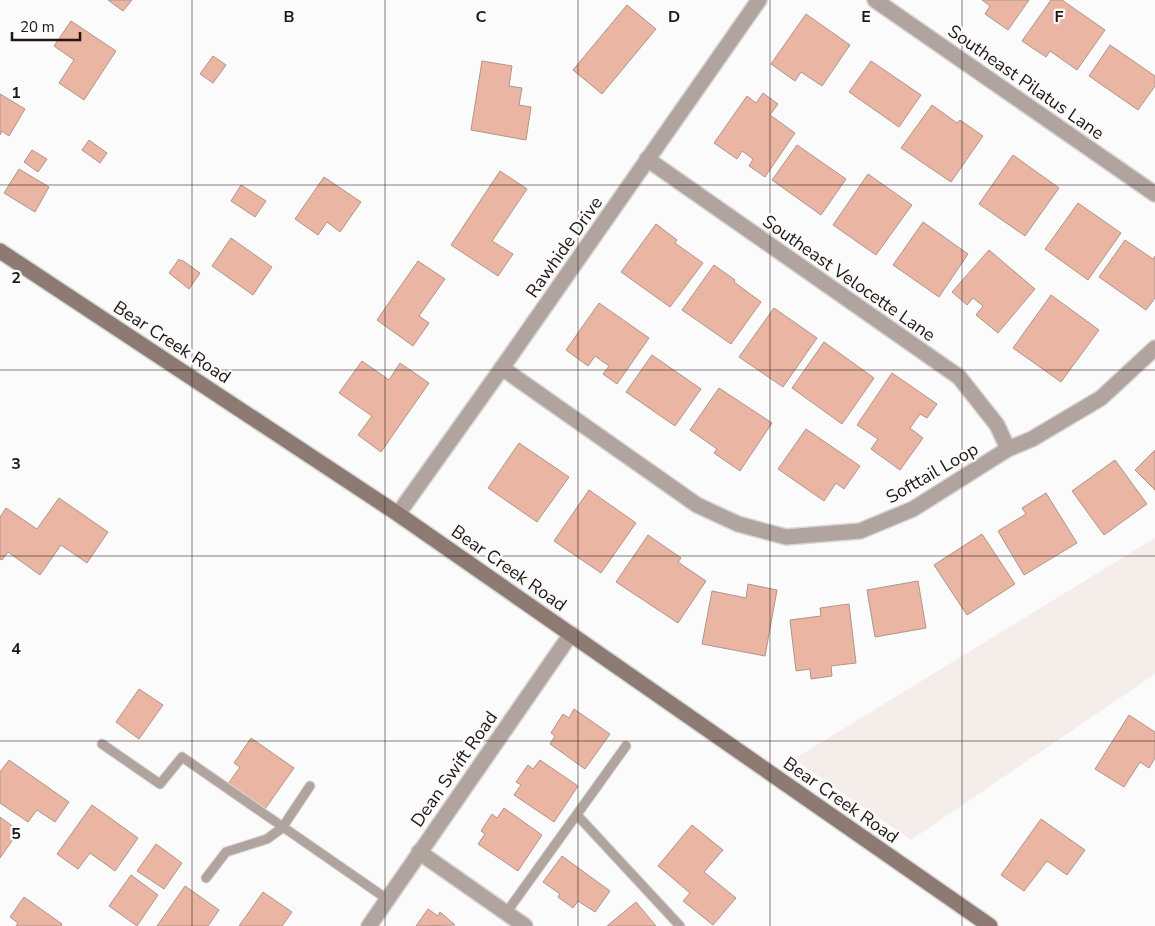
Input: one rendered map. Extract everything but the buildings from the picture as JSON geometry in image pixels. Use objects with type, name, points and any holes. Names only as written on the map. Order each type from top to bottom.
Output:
[{"type":"street","name":"Rawhide Drive","points":[[398,514],[759,0]]},
{"type":"street","name":"Southeast Pilatus Lane","points":[[875,0],[1155,194]]},
{"type":"street","name":"Southeast Velocette Lane","points":[[647,159],[959,377],[997,425],[1008,449]]},
{"type":"street","name":"Bear Creek Road","points":[[0,251],[398,514],[990,926]]},
{"type":"street","name":"Softtail Loop","points":[[502,368],[697,505],[738,524],[786,537],[860,531],[913,509],[1008,449],[1032,439],[1101,398],[1155,348]]},
{"type":"street","name":"Dean Swift Road","points":[[369,926],[571,634]]},
{"type":"street","points":[[419,852],[525,926]]},
{"type":"lane","points":[[102,744],[160,784],[182,757],[387,899]]},
{"type":"lane","points":[[506,913],[626,746]]},
{"type":"lane","points":[[206,878],[226,852],[267,839],[282,828],[310,786]]},
{"type":"lane","points":[[577,815],[680,926]]},
{"type":"shaded area","points":[[1155,538],[1155,674],[911,840],[794,759]]}]
